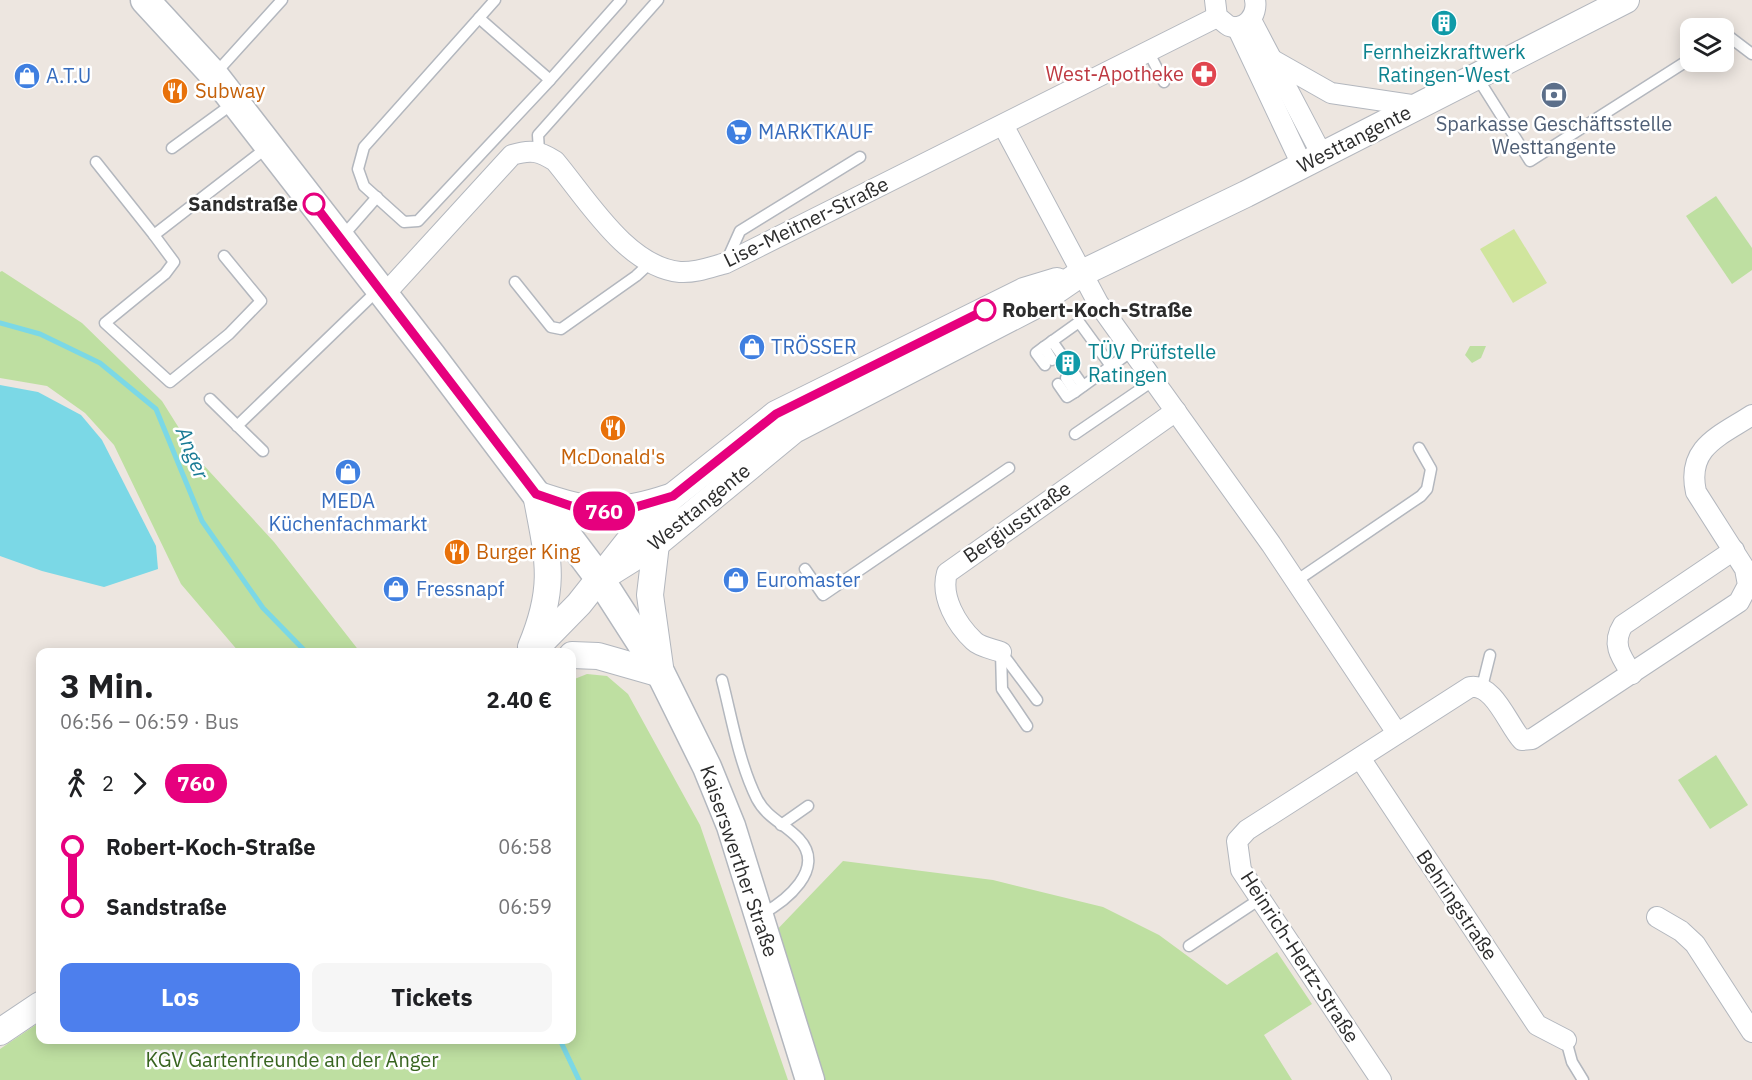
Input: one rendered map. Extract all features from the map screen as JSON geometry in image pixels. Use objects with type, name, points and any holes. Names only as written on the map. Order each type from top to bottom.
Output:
[{"type":"main road","name":"Kaiserswerther Straße","points":[[145,0],[214,75],[382,292],[600,579],[661,674],[711,777],[731,825],[810,1080]]},
{"type":"street","name":"Westtangente","points":[[600,579],[656,544],[794,430],[1032,307],[1080,274],[1312,160],[1626,0]]},
{"type":"street","name":"Lise-Meitner-Straße","points":[[539,151],[555,161],[629,250],[650,263],[680,272],[726,263],[1149,53],[1216,8]]},
{"type":"street","points":[[1216,8],[1229,26],[1252,10]]},
{"type":"street","points":[[1252,10],[1312,160]]},
{"type":"street","points":[[1252,10],[1312,160]]},
{"type":"street","points":[[1271,59],[1331,93],[1418,106]]},
{"type":"street","points":[[1003,125],[1080,274],[1296,581],[1396,734]]},
{"type":"street","points":[[382,292],[512,155],[528,150],[539,151]]},
{"type":"street","name":"Westtangente","points":[[600,579],[625,545],[673,496],[776,414],[1024,291],[1080,274]]},
{"type":"street","name":"Bergiusstraße","points":[[1001,652],[975,643],[950,607],[945,594],[947,573],[1176,411]]},
{"type":"street","points":[[1482,687],[1489,692],[1514,732],[1522,740],[1527,741],[1632,674],[1744,597],[1748,578],[1734,550],[1696,492],[1693,478],[1700,453],[1711,442],[1752,415]]},
{"type":"street","points":[[532,648],[548,598],[547,553],[536,494],[571,506],[602,512],[622,511],[673,496]]},
{"type":"street","points":[[576,655],[598,656],[661,674],[650,595],[656,544]]},
{"type":"street","points":[[1632,674],[1616,646],[1616,635],[1623,625],[1734,550]]},
{"type":"street","points":[[535,648],[600,579]]},
{"type":"street","name":"Heinrich-Hertz-Straße","points":[[1381,1080],[1241,870],[1238,841],[1247,830],[1470,687],[1482,687]]},
{"type":"street","name":"Behringstraße","points":[[1359,758],[1407,816],[1537,1025],[1566,1040]]},
{"type":"street","points":[[1657,917],[1681,931],[1695,944],[1752,1032]]},
{"type":"street","points":[[0,1032],[36,1008]]},
{"type":"lane","points":[[214,75],[282,0]]},
{"type":"lane","points":[[495,0],[364,147],[358,169],[364,186],[404,222],[418,221],[550,80],[621,0]]},
{"type":"lane","points":[[539,151],[538,135],[658,0]]},
{"type":"lane","points":[[479,18],[550,80]]},
{"type":"lane","points":[[1734,40],[1752,54]]},
{"type":"lane","points":[[1149,53],[1164,82]]},
{"type":"lane","points":[[1477,76],[1530,161],[1680,65]]},
{"type":"lane","points":[[172,148],[235,102]]},
{"type":"lane","points":[[154,235],[269,146]]},
{"type":"lane","points":[[726,263],[740,231],[860,157]]},
{"type":"lane","points":[[96,162],[174,262],[165,274],[105,323],[170,382],[229,334],[261,301],[224,256]]},
{"type":"lane","points":[[340,238],[377,197]]},
{"type":"lane","points":[[515,282],[551,327],[561,329],[636,276],[650,263]]},
{"type":"lane","points":[[237,426],[382,292]]},
{"type":"lane","points":[[1053,360],[1048,344],[1079,322],[1111,366]]},
{"type":"lane","points":[[1079,389],[1066,378],[1067,397],[1079,389],[1132,351]]},
{"type":"lane","points":[[1075,434],[1154,380]]},
{"type":"lane","points":[[210,399],[263,451]]},
{"type":"lane","points":[[1296,581],[1421,496],[1430,479],[1431,469],[1419,448]]},
{"type":"lane","points":[[805,569],[823,596],[1009,468]]},
{"type":"lane","points":[[1001,652],[1037,700]]},
{"type":"lane","points":[[1001,652],[1002,688],[1027,726]]},
{"type":"lane","points":[[1482,687],[1490,655]]},
{"type":"lane","points":[[722,680],[756,797],[771,818],[801,841],[807,850],[808,871],[793,891],[774,908],[760,915]]},
{"type":"lane","points":[[781,825],[808,806]]},
{"type":"lane","points":[[1189,946],[1260,899]]},
{"type":"lane","points":[[1566,1040],[1572,1062],[1583,1080]]},
{"type":"green space","points":[[1716,196],[1752,248],[1752,270],[1732,284],[1686,216]]},
{"type":"green space","points":[[1514,229],[1547,283],[1513,303],[1480,249]]},
{"type":"green space","points":[[2,271],[82,323],[162,401],[199,460],[274,542],[357,648],[236,648],[181,584],[114,445],[85,413],[47,386],[0,378],[0,272]]},
{"type":"green space","points":[[1470,346],[1486,346],[1481,358],[1472,363],[1465,355]]},
{"type":"green space","name":"KGV Gartenfreunde an der Anger","points":[[587,674],[607,676],[628,694],[700,825],[788,1080],[0,1080],[0,1049],[36,1025],[36,1044],[576,1044],[576,678]]},
{"type":"green space","points":[[1716,755],[1748,805],[1710,829],[1678,780]]},
{"type":"green space","points":[[843,861],[993,880],[1103,907],[1159,935],[1227,985],[1277,952],[1312,1004],[1264,1035],[1292,1080],[821,1080],[771,936]]},
{"type":"water","points":[[0,385],[38,392],[81,415],[102,440],[156,546],[158,569],[104,587],[42,571],[0,556]]},
{"type":"waterway","name":"Anger","points":[[0,323],[40,334],[100,363],[156,409],[202,521],[263,608],[302,648]]},
{"type":"waterway","name":"Anger","points":[[562,1044],[579,1080]]},
{"type":"bus line","name":"760","points":[[314,204],[536,494],[571,506],[602,512],[622,511],[673,496],[776,414],[985,310]]},
{"type":"place","name":"Fernheizkraftwerk Ratingen-West","points":[[1444,23]]},
{"type":"place","name":"West-Apotheke","points":[[1204,74]]},
{"type":"place","name":"A.T.U","points":[[27,76]]},
{"type":"place","name":"Subway","points":[[175,91]]},
{"type":"place","name":"Sparkasse Geschäftsstelle Westtangente","points":[[1554,95]]},
{"type":"place","name":"MARKTKAUF","points":[[739,132]]},
{"type":"place","name":"Sandstraße","points":[[314,204]]},
{"type":"place","name":"Robert-Koch-Straße","points":[[985,310]]},
{"type":"place","name":"TRÖSSER","points":[[752,347]]},
{"type":"place","name":"TÜV Prüfstelle Ratingen","points":[[1068,363]]},
{"type":"place","name":"McDonald's","points":[[613,428]]},
{"type":"place","name":"MEDA Küchenfachmarkt","points":[[348,472]]},
{"type":"place","name":"Burger King","points":[[457,552]]},
{"type":"place","name":"Euromaster","points":[[736,580]]},
{"type":"place","name":"Fressnapf","points":[[396,589]]}]
